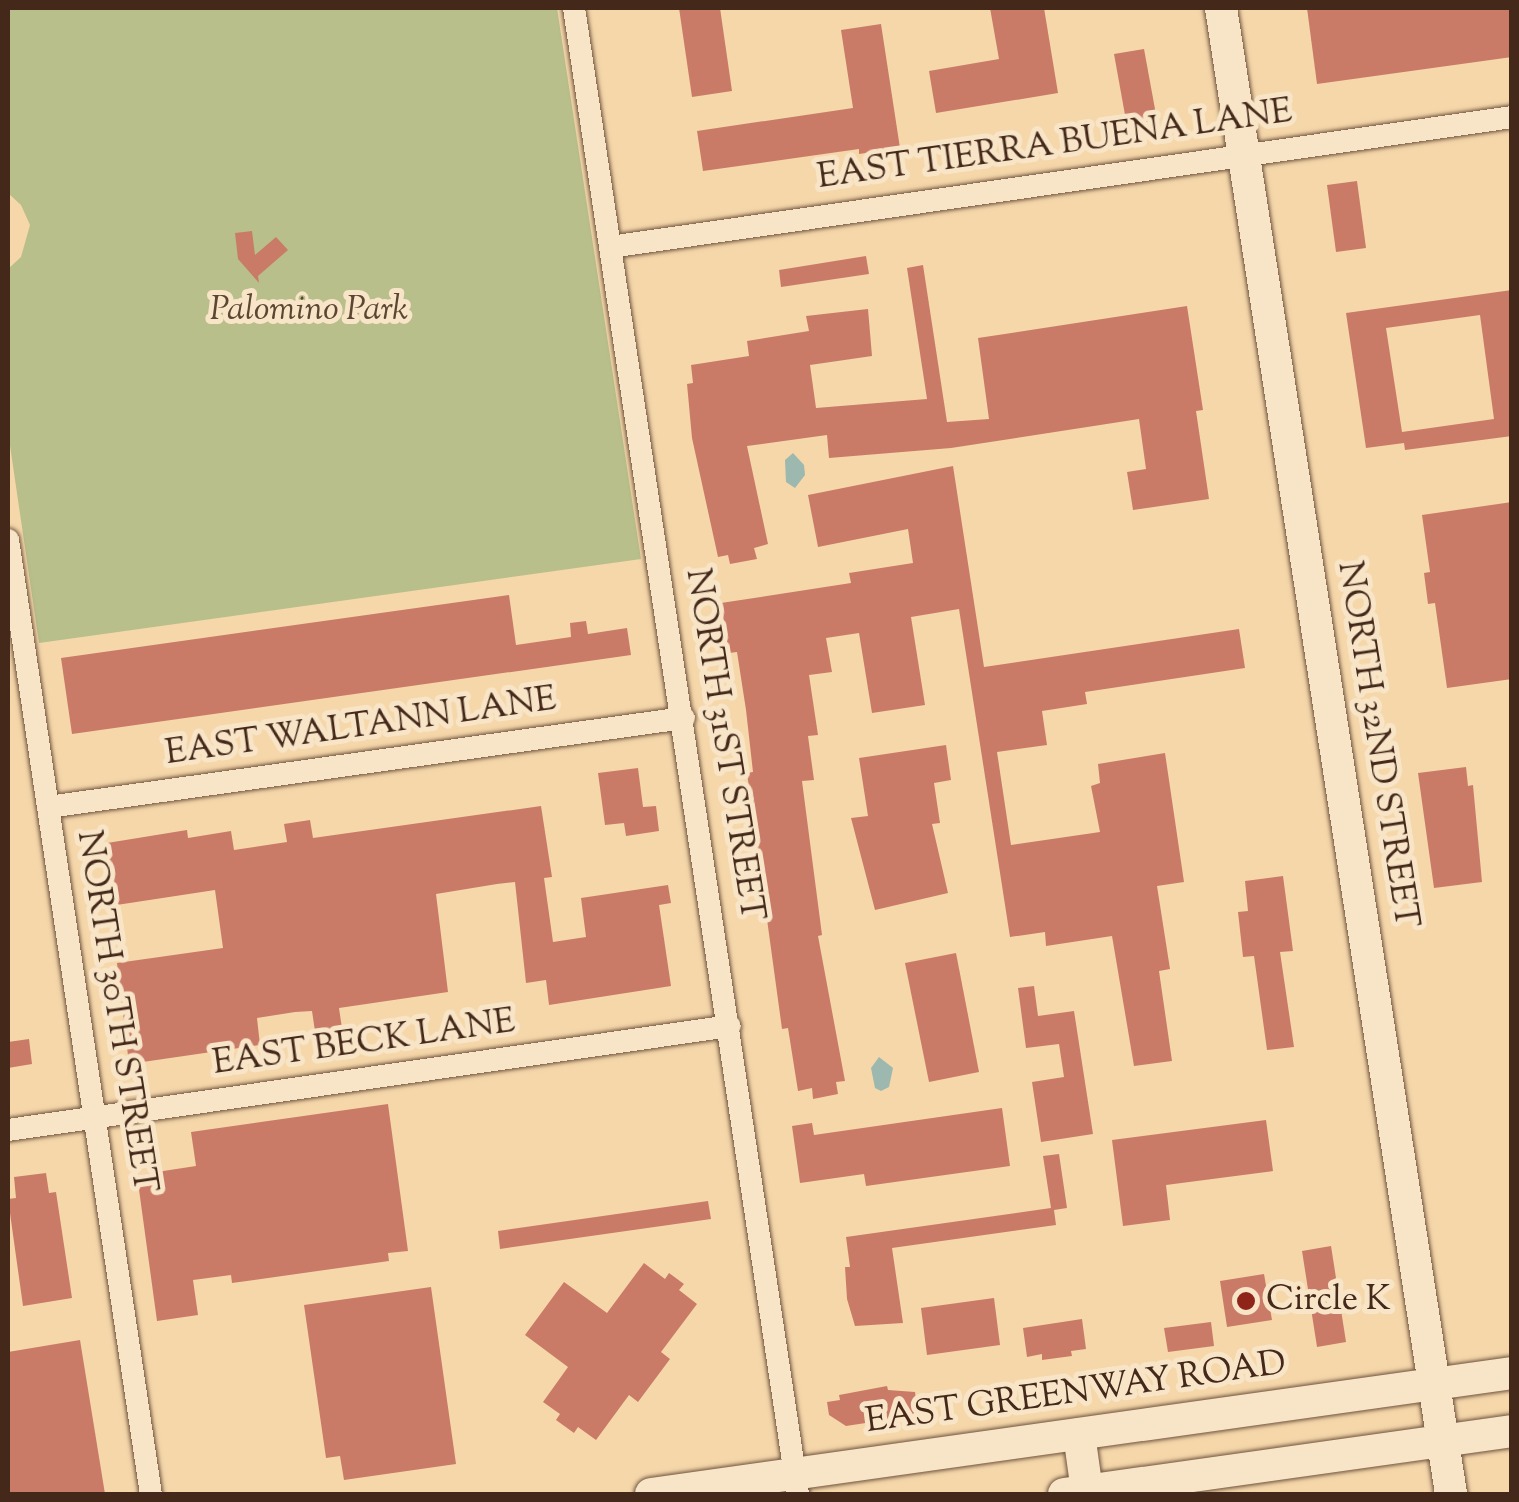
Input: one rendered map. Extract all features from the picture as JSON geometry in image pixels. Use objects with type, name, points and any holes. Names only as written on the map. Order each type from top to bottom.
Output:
[{"type":"main road","name":"NORTH 32ND STREET","points":[[1220,8],[1451,1494]]},
{"type":"main road","name":"EAST GREENWAY ROAD","points":[[651,1494],[797,1484],[1079,1434],[1512,1373]]},
{"type":"main road","points":[[1079,1434],[1076,1493],[1512,1431]]},
{"type":"street","name":"NORTH 31ST STREET","points":[[574,8],[797,1484]]},
{"type":"street","name":"EAST TIERRA BUENA LANE","points":[[610,247],[1512,116]]},
{"type":"street","name":"NORTH 30TH STREET","points":[[8,540],[151,1494]]},
{"type":"street","points":[[8,702],[31,699]]},
{"type":"street","name":"EAST WALTANN LANE","points":[[48,806],[684,718]]},
{"type":"street","name":"EAST BECK LANE","points":[[8,1130],[730,1026]]},
{"type":"green space","name":"Palomino Park","points":[[8,8],[557,8],[641,559],[39,643],[8,432],[8,269],[21,257],[30,225],[21,205],[8,193]]},
{"type":"shaded area","points":[[793,453],[804,465],[805,475],[795,488],[786,482],[785,460]]},
{"type":"shaded area","points":[[879,1057],[893,1068],[889,1087],[881,1091],[875,1088],[871,1068]]},
{"type":"building","points":[[679,8],[720,8],[732,91],[692,97]]},
{"type":"building","points":[[990,8],[1044,8],[1058,93],[936,113],[929,71],[999,59]]},
{"type":"building","points":[[1307,8],[1512,8],[1512,57],[1317,84]]},
{"type":"building","points":[[881,24],[900,148],[859,154],[859,149],[703,171],[697,131],[853,108],[841,30]]},
{"type":"building","points":[[1144,49],[1157,120],[1127,126],[1114,54]]},
{"type":"building","points":[[1357,181],[1366,248],[1336,252],[1327,185]]},
{"type":"building","points":[[252,231],[255,255],[276,237],[288,250],[258,276],[259,283],[238,259],[235,233]]},
{"type":"building","points":[[866,256],[869,274],[781,287],[779,270]]},
{"type":"building","points":[[923,265],[947,422],[989,419],[978,338],[1187,306],[1203,410],[1196,411],[1209,499],[1133,510],[1127,472],[1146,469],[1139,419],[951,448],[829,458],[827,435],[747,446],[768,544],[754,548],[757,559],[730,564],[728,555],[718,557],[692,438],[687,384],[693,383],[691,365],[749,356],[747,341],[809,331],[806,316],[868,309],[872,356],[810,365],[816,408],[927,399],[907,268]]},
{"type":"building","points":[[1512,290],[1512,436],[1405,450],[1404,443],[1366,448],[1346,313]],"holes":[[[1480,315],[1494,419],[1402,432],[1386,328]]]},
{"type":"building","points":[[953,466],[984,667],[1239,629],[1245,668],[1085,692],[1087,704],[1042,711],[1047,745],[997,752],[1011,845],[1100,832],[1091,786],[1100,783],[1098,764],[1165,753],[1184,882],[1157,886],[1170,969],[1159,971],[1172,1061],[1134,1066],[1112,936],[1046,946],[1045,932],[1010,937],[959,609],[911,617],[925,705],[872,713],[859,633],[826,638],[832,672],[809,675],[818,735],[808,736],[814,780],[802,781],[822,935],[818,936],[845,1081],[836,1082],[838,1094],[813,1099],[812,1088],[798,1091],[788,1028],[782,1029],[747,773],[753,772],[746,710],[737,652],[729,653],[721,603],[851,583],[849,573],[913,563],[908,529],[818,547],[808,495]]},
{"type":"building","points":[[1512,502],[1512,679],[1447,688],[1435,603],[1428,604],[1424,573],[1430,572],[1422,515]]},
{"type":"building","points":[[509,595],[516,645],[571,637],[570,623],[586,621],[588,634],[627,628],[631,655],[72,734],[61,658]]},
{"type":"building","points":[[946,745],[951,780],[934,783],[940,823],[932,824],[948,893],[875,910],[851,818],[868,816],[859,758]]},
{"type":"building","points":[[1466,767],[1468,786],[1473,785],[1482,882],[1434,888],[1418,773]]},
{"type":"building","points":[[638,768],[643,807],[656,806],[659,831],[626,836],[624,823],[605,825],[598,773]]},
{"type":"building","points":[[541,806],[552,877],[544,878],[553,942],[586,937],[581,898],[668,885],[671,903],[659,905],[671,986],[549,1005],[546,980],[526,983],[515,882],[497,884],[436,894],[448,992],[339,1008],[343,1035],[316,1038],[312,1011],[295,1012],[257,1018],[260,1045],[129,1064],[117,963],[223,948],[215,890],[110,906],[101,844],[187,830],[188,838],[231,831],[234,850],[287,842],[284,824],[310,820],[313,838]]},
{"type":"building","points":[[1283,876],[1293,951],[1280,952],[1294,1047],[1267,1050],[1254,956],[1243,957],[1238,912],[1248,911],[1245,881]]},
{"type":"building","points":[[956,953],[979,1072],[929,1082],[905,963]]},
{"type":"building","points":[[1034,986],[1038,1016],[1074,1011],[1093,1134],[1041,1142],[1032,1082],[1064,1077],[1059,1044],[1026,1048],[1018,988]]},
{"type":"building","points":[[29,1039],[32,1064],[8,1068],[8,1042]]},
{"type":"building","points":[[388,1104],[408,1251],[388,1253],[389,1261],[232,1283],[231,1275],[193,1280],[198,1315],[157,1321],[137,1175],[196,1166],[191,1132]]},
{"type":"building","points":[[1002,1108],[1010,1166],[866,1186],[864,1174],[800,1183],[792,1126],[812,1123],[814,1135]]},
{"type":"building","points":[[1266,1120],[1273,1171],[1166,1185],[1170,1220],[1123,1226],[1112,1140]]},
{"type":"building","points":[[1059,1154],[1067,1208],[1054,1210],[1056,1225],[892,1248],[903,1323],[855,1326],[847,1299],[845,1267],[850,1267],[846,1237],[1051,1208],[1043,1156]]},
{"type":"building","points":[[46,1173],[49,1193],[56,1192],[72,1298],[23,1306],[8,1199],[16,1198],[14,1177]]},
{"type":"building","points":[[708,1201],[711,1219],[500,1249],[498,1231]]},
{"type":"building","points":[[1331,1246],[1346,1342],[1317,1347],[1302,1251]]},
{"type":"building","points":[[644,1263],[665,1279],[669,1273],[684,1284],[679,1290],[697,1304],[661,1352],[670,1359],[638,1402],[629,1395],[596,1440],[578,1427],[574,1433],[556,1420],[560,1414],[543,1402],[568,1367],[525,1335],[564,1282],[607,1313]]},
{"type":"building","name":"Circle K","points":[[1264,1274],[1272,1320],[1227,1327],[1220,1281]]},
{"type":"building","points":[[431,1287],[456,1464],[344,1480],[340,1456],[326,1458],[304,1305]]},
{"type":"building","points":[[994,1298],[1000,1345],[927,1355],[921,1308]]},
{"type":"building","points":[[1082,1319],[1086,1349],[1071,1351],[1072,1356],[1042,1360],[1042,1354],[1027,1357],[1023,1328]]},
{"type":"building","points":[[1211,1322],[1214,1346],[1168,1352],[1164,1328]]},
{"type":"building","points":[[80,1340],[105,1494],[8,1494],[8,1352]]},
{"type":"building","points":[[887,1386],[888,1390],[915,1392],[918,1415],[846,1426],[829,1415],[827,1402],[840,1400],[839,1395]]},
{"type":"place","name":"Circle K","points":[[1246,1301]]}]
